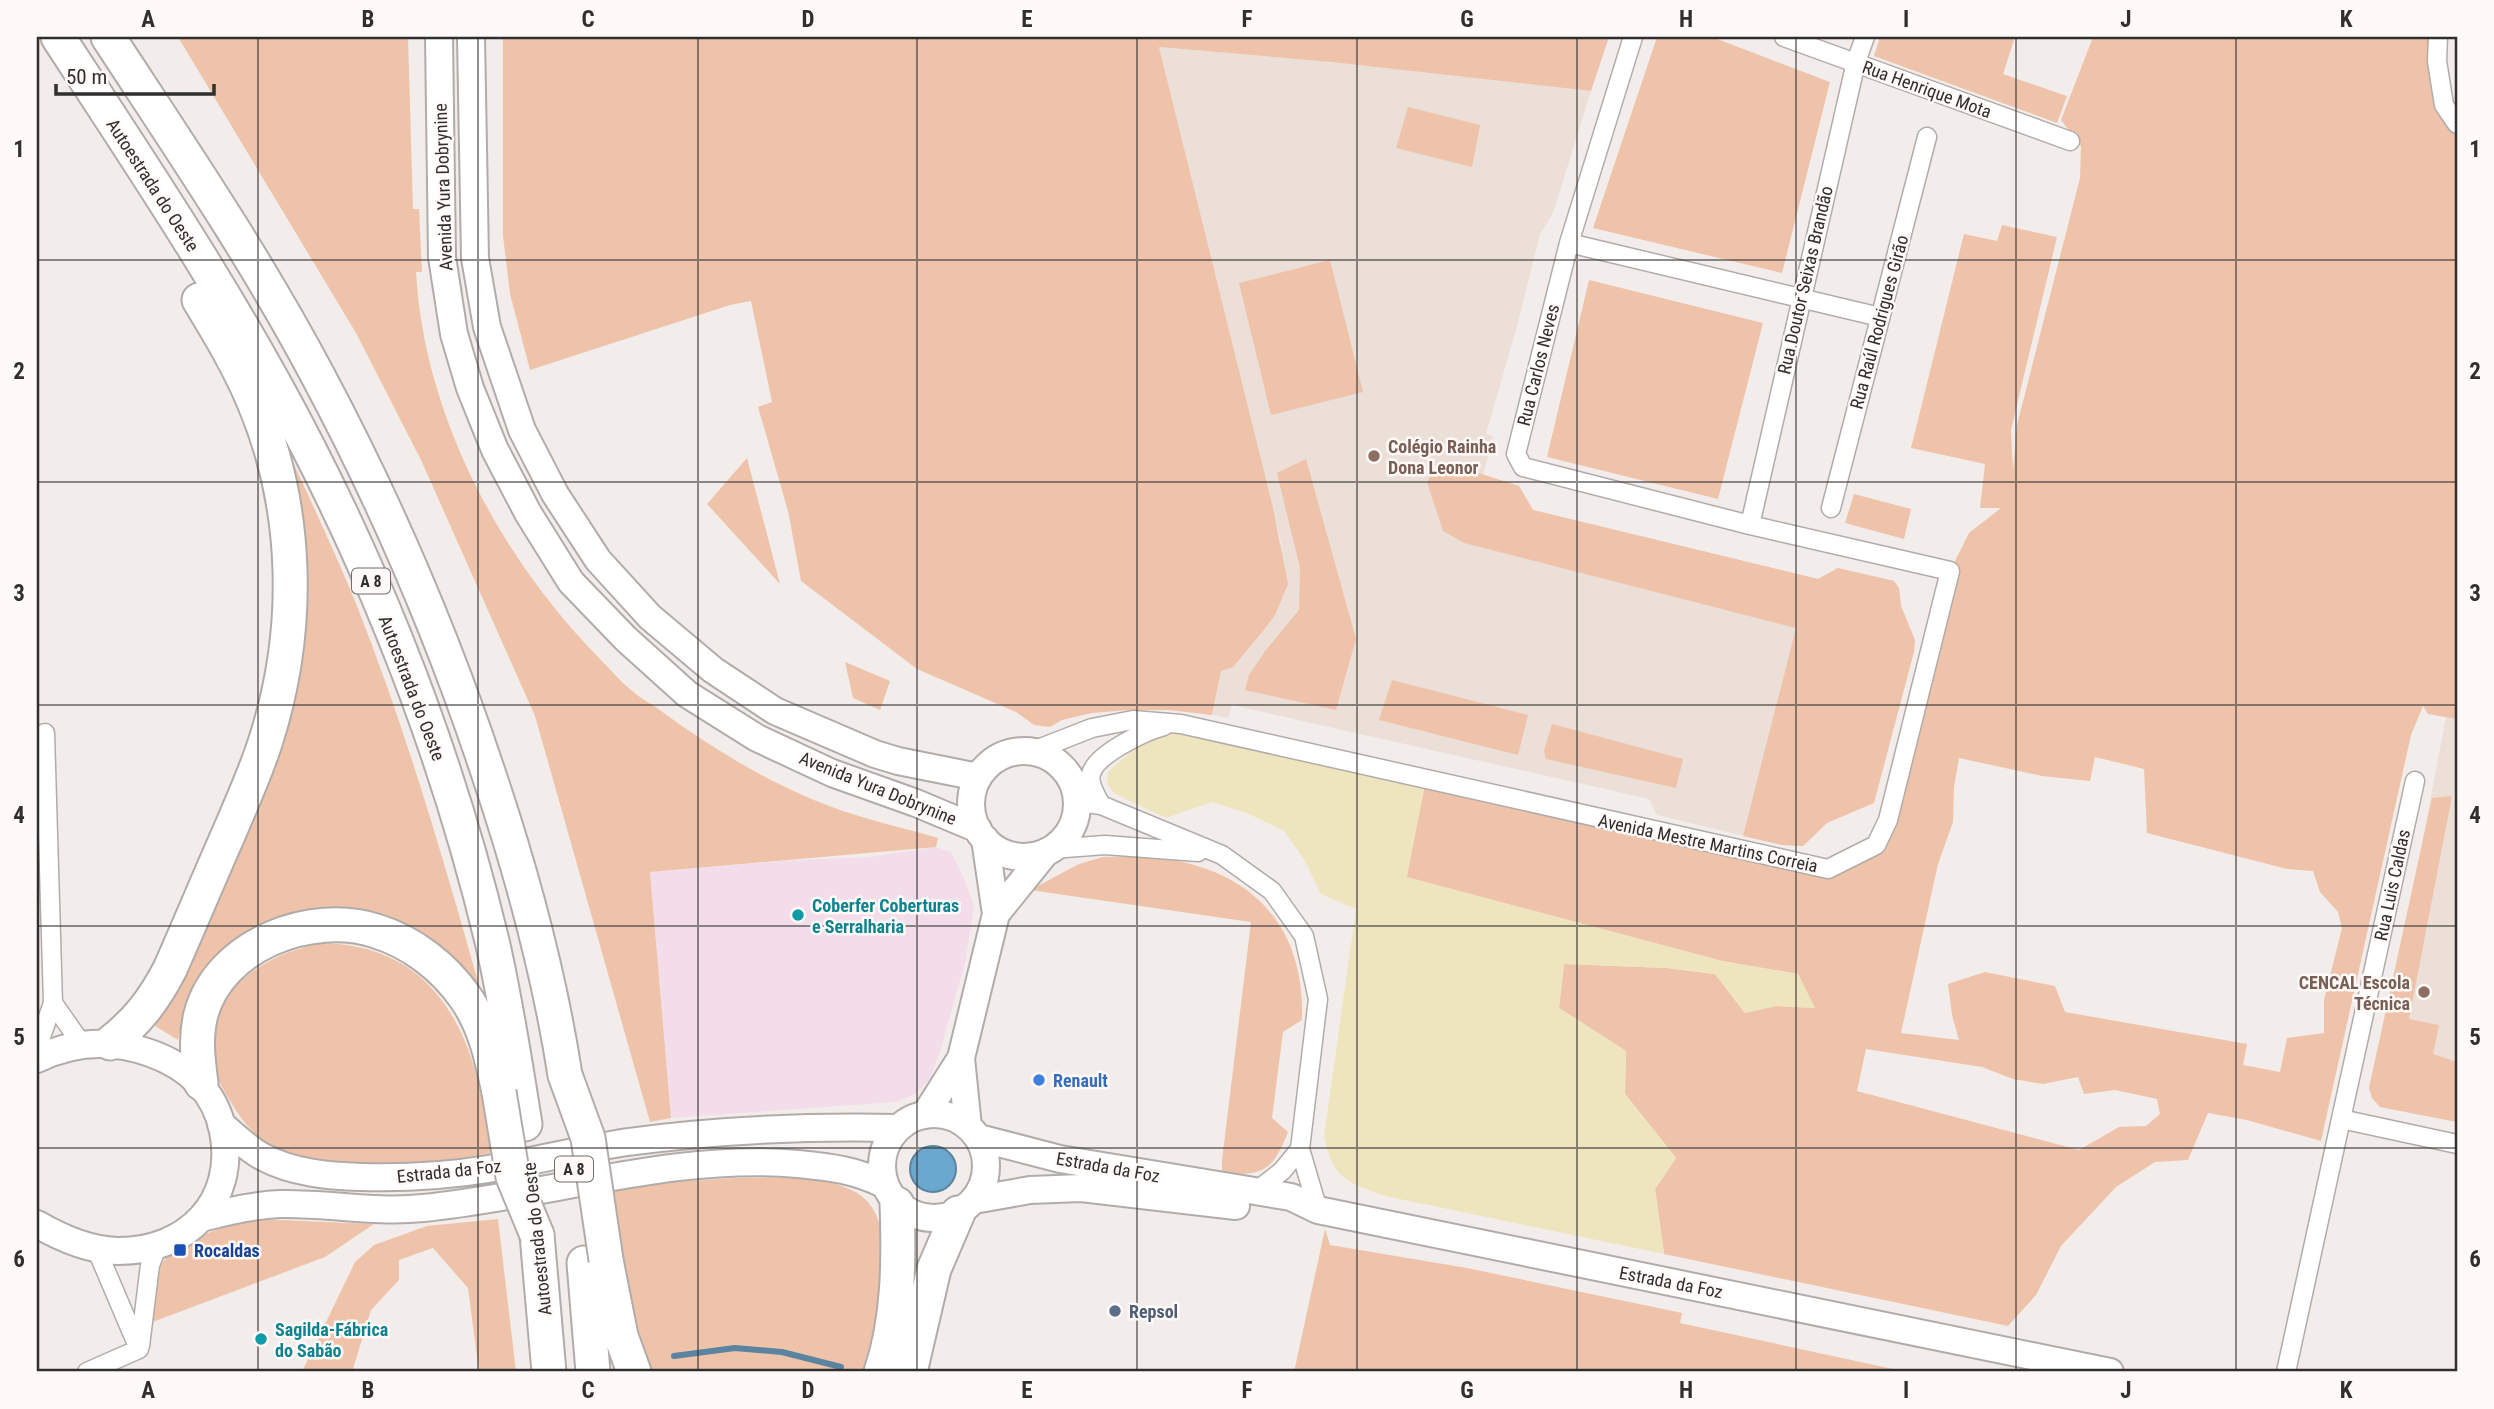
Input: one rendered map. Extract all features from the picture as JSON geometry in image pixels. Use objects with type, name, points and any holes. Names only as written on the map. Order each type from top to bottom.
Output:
[{"type":"highway","name":"Autoestrada do Oeste","points":[[58,37],[204,263],[256,349],[308,446],[380,602],[411,681],[442,767],[492,941],[525,1124],[544,1295],[549,1372]]},
{"type":"highway","name":"A 8","points":[[108,37],[229,222],[274,297],[359,455],[398,537],[464,701],[506,825],[544,960],[595,1261],[593,1372]]},
{"type":"highway","points":[[92,89],[115,155],[234,359],[255,404],[277,473],[291,573],[283,675],[257,768],[156,996],[141,1017],[95,1043]]},
{"type":"highway","points":[[201,1083],[198,1028],[201,1011],[228,968],[247,953],[290,931],[318,926],[375,930],[400,941],[425,955],[450,978],[466,998],[480,1024],[491,1055],[499,1092],[513,1177],[537,1235]]},
{"type":"highway","points":[[881,1372],[892,1329],[897,1273],[891,1194]]},
{"type":"highway","points":[[910,1372],[934,1269],[966,1207]]},
{"type":"highway","points":[[595,1261],[634,1372]]},
{"type":"main road","name":"Avenida Yura Dobrynine","points":[[439,37],[442,257],[454,334],[470,388],[495,450],[528,513],[571,582],[626,639],[687,694],[757,738],[832,773],[916,803],[981,834]]},
{"type":"main road","name":"Avenida Yura Dobrynine","points":[[471,37],[475,258],[487,327],[522,430],[555,494],[597,560],[650,617],[713,670],[775,711],[876,754],[978,777]]},
{"type":"main road","points":[[925,1115],[961,1058],[996,914],[981,834],[973,817],[971,803],[978,777],[993,761],[1006,754],[1034,751],[1051,757],[1065,769],[1089,804],[1076,816],[1063,840],[1049,850],[996,914]]},
{"type":"main road","points":[[981,834],[997,849],[1013,856],[1030,856],[1049,850]]},
{"type":"main road","points":[[37,1059],[55,1050],[95,1043],[135,1048],[158,1056],[201,1083],[214,1103],[227,1150],[225,1173],[217,1195],[201,1218],[187,1230],[158,1244],[117,1251],[96,1248],[54,1234],[37,1224]]},
{"type":"main road","points":[[961,1058],[974,1132],[985,1154],[987,1170],[983,1186],[966,1207],[942,1218],[926,1218],[911,1213],[891,1194],[882,1170],[883,1155],[898,1128],[910,1120],[940,1114],[955,1118],[974,1132]]},
{"type":"main road","name":"Estrada da Foz","points":[[222,1125],[262,1157],[285,1166],[346,1177],[387,1178],[485,1170],[628,1142],[740,1131],[898,1128]]},
{"type":"main road","name":"Estrada da Foz","points":[[974,1132],[1060,1159],[1291,1197],[1318,1210],[2022,1363],[2110,1372]]},
{"type":"main road","name":"Estrada da Foz","points":[[201,1218],[244,1208],[278,1204],[357,1210],[421,1208],[487,1201],[562,1184],[634,1173],[737,1163],[782,1163],[853,1171],[891,1194]]},
{"type":"main road","name":"Estrada da Foz","points":[[966,1207],[1030,1190],[1081,1188],[1289,1212],[1318,1210]]},
{"type":"street","name":"Rua Carlos Neves","points":[[1633,37],[1569,243],[1516,454],[1523,467],[1750,525]]},
{"type":"street","name":"Rua Henrique Mota","points":[[1784,37],[2070,141]]},
{"type":"street","name":"Rua Doutor Seixas Brandão","points":[[1750,525],[1856,62],[1865,37]]},
{"type":"street","points":[[2438,37],[2437,61],[2444,105],[2457,124]]},
{"type":"street","name":"Rua Raúl Rodrigues Girão","points":[[1831,508],[1927,137]]},
{"type":"street","points":[[1569,243],[1880,317]]},
{"type":"street","name":"Avenida Mestre Martins Correia","points":[[1034,751],[1092,728],[1133,720],[1181,724],[1828,869],[1876,845],[1888,820],[1950,571],[1750,525]]},
{"type":"street","name":"Avenida Mestre Martins Correia","points":[[1089,804],[1091,774],[1098,763],[1143,733],[1161,726],[1181,724]]},
{"type":"street","points":[[37,1048],[53,1003],[45,733]]},
{"type":"street","name":"Rua Luis Caldas","points":[[2286,1372],[2415,781]]},
{"type":"street","points":[[1089,804],[1223,855],[1272,891],[1304,936],[1318,999],[1300,1149],[1318,1210]]},
{"type":"street","points":[[1049,850],[1105,845],[1223,855]]},
{"type":"street","points":[[53,1003],[95,1043]]},
{"type":"street","points":[[2341,1119],[2457,1144]]},
{"type":"street","points":[[1255,1192],[1282,1171],[1300,1149]]},
{"type":"street","points":[[139,1349],[150,1265],[158,1244]]},
{"type":"street","points":[[96,1248],[139,1349]]},
{"type":"street","points":[[88,1372],[139,1349]]},
{"type":"shaded area","points":[[178,37],[408,37],[413,209],[419,209],[422,272],[416,272],[422,326],[434,379],[474,482],[531,577],[565,620],[623,683],[701,739],[748,768],[821,803],[857,816],[938,838],[936,847],[650,872],[671,1118],[650,1122],[535,716],[421,460],[356,333]]},
{"type":"shaded area","points":[[503,37],[1609,37],[1591,91],[1331,62],[1159,47],[1273,508],[1288,584],[1275,615],[1263,631],[1233,667],[1221,671],[1212,715],[1169,710],[1128,710],[1092,713],[1062,720],[1050,727],[1034,725],[1016,712],[917,669],[801,581],[788,511],[758,407],[772,402],[751,301],[730,305],[530,370],[510,294],[503,236]]},
{"type":"shaded area","points":[[1657,37],[1712,37],[1830,82],[1782,273],[1593,228]]},
{"type":"shaded area","points":[[1880,37],[2015,37],[2003,74],[2067,96],[2057,123],[1874,56]]},
{"type":"shaded area","points":[[2093,37],[2434,37],[2457,131],[2457,719],[2428,714],[2423,706],[2411,735],[2321,1141],[2247,1120],[2208,1113],[2188,1160],[2155,1162],[2116,1187],[2061,1246],[2036,1295],[2008,1326],[1664,1254],[1655,1189],[1676,1158],[1625,1094],[1626,1051],[1559,1008],[1564,964],[1667,968],[1715,974],[1745,1013],[1776,1006],[1814,1008],[1798,974],[1722,961],[1406,877],[1426,779],[1827,869],[1876,845],[1950,571],[1969,533],[2001,508],[1980,508],[1985,464],[1911,448],[1964,234],[1997,241],[2002,225],[2057,237],[2011,430],[2013,470],[2017,425],[2080,178],[2081,146],[2061,120]],"holes":[[[2095,757],[2144,769],[2147,833],[2287,869],[2313,871],[2320,892],[2338,912],[2342,928],[2324,1000],[2324,1033],[2287,1038],[2280,1072],[2243,1065],[2247,1044],[2065,1012],[2055,986],[1985,972],[1948,984],[1959,1040],[1901,1033],[1938,864],[1953,822],[1954,787],[1959,758],[2042,776],[2090,781]],[[1866,1049],[1982,1067],[2013,1079],[2043,1084],[2078,1077],[2084,1094],[2115,1090],[2157,1099],[2160,1114],[2146,1126],[2119,1127],[2079,1150],[1857,1091]]]},
{"type":"shaded area","name":"Colégio Rainha Dona Leonor","points":[[1159,47],[1331,62],[1591,91],[1553,213],[1540,234],[1486,434],[1493,436],[1483,476],[1519,486],[1533,510],[1818,579],[1838,568],[1894,581],[1899,588],[1901,606],[1915,640],[1843,815],[1827,823],[1803,846],[1782,845],[1657,815],[1649,799],[1232,703],[1228,718],[1212,715],[1221,671],[1281,543]]},
{"type":"shaded area","points":[[1408,107],[1480,125],[1472,167],[1396,148]]},
{"type":"shaded area","points":[[1330,260],[1363,392],[1271,415],[1239,283]]},
{"type":"shaded area","points":[[1589,280],[1763,323],[1718,499],[1547,457]]},
{"type":"shaded area","points":[[288,451],[349,587],[375,654],[409,750],[482,996],[455,965],[416,929],[362,909],[318,908],[275,918],[237,940],[190,1000],[178,1040],[155,1026],[198,941],[278,743]]},
{"type":"shaded area","points":[[747,458],[780,584],[707,504]]},
{"type":"shaded area","points":[[1306,459],[1356,639],[1336,710],[1245,690],[1249,675],[1299,610],[1300,568],[1277,473]]},
{"type":"shaded area","points":[[1451,464],[1519,486],[1533,510],[1818,579],[1838,568],[1894,581],[1899,588],[1901,606],[1915,640],[1914,652],[1874,803],[1827,823],[1803,846],[1782,845],[1743,836],[1796,628],[1464,543],[1443,531],[1427,482],[1438,465]]},
{"type":"shaded area","points":[[1854,494],[1911,509],[1904,539],[1845,523]]},
{"type":"shaded area","points":[[845,662],[890,681],[880,710],[853,698]]},
{"type":"shaded area","points":[[1392,680],[1528,715],[1518,755],[1379,720]]},
{"type":"shaded area","name":"CENCAL Escola Técnica","points":[[2446,717],[2457,719],[2457,1122],[2380,1107],[2372,1098],[2369,1088],[2412,897]]},
{"type":"shaded area","points":[[1552,724],[1683,759],[1676,788],[1546,759],[1544,751]]},
{"type":"shaded area","points":[[2452,796],[2409,1019],[2439,1025],[2433,1054],[2457,1062],[2457,1122],[2380,1107],[2372,1098],[2369,1088],[2432,798]]},
{"type":"shaded area","points":[[936,847],[951,852],[974,906],[966,959],[930,1079],[915,1094],[896,1102],[671,1118],[650,872],[794,860],[869,857]]},
{"type":"shaded area","points":[[1103,857],[1168,859],[1227,878],[1250,893],[1270,911],[1284,933],[1295,959],[1301,988],[1302,1020],[1283,1032],[1272,1118],[1288,1132],[1277,1155],[1265,1168],[1257,1172],[1222,1173],[1251,922],[1030,890],[1079,864]]},
{"type":"shaded area","points":[[327,943],[368,950],[402,964],[429,985],[450,1012],[466,1043],[486,1115],[492,1153],[437,1162],[396,1165],[309,1159],[277,1150],[262,1141],[245,1122],[224,1091],[214,1068],[212,1042],[216,1015],[235,987],[262,965],[294,950]]},
{"type":"shaded area","points":[[781,1177],[829,1182],[857,1193],[871,1207],[880,1225],[884,1247],[884,1272],[874,1343],[864,1372],[649,1372],[625,1293],[612,1186]]},
{"type":"shaded area","points":[[256,1219],[374,1224],[325,1257],[150,1323],[157,1273],[172,1253],[215,1230]]},
{"type":"shaded area","points":[[498,1219],[516,1372],[479,1372],[468,1288],[433,1248],[399,1260],[399,1280],[371,1310],[352,1372],[302,1372],[355,1262],[374,1245],[427,1226]]},
{"type":"shaded area","points":[[1325,1229],[1330,1245],[1467,1268],[1682,1313],[1680,1323],[1907,1372],[1294,1372]]},
{"type":"sand","points":[[1181,724],[1426,779],[1407,877],[1722,961],[1798,974],[1815,1008],[1776,1006],[1745,1013],[1715,974],[1667,968],[1564,964],[1559,1008],[1626,1051],[1625,1094],[1676,1158],[1655,1189],[1664,1254],[1385,1196],[1351,1182],[1337,1171],[1324,1136],[1356,909],[1321,894],[1304,859],[1284,831],[1249,814],[1212,802],[1166,818],[1115,794],[1107,784],[1108,772],[1134,749]]},
{"type":"water","points":[[933,1146],[950,1152],[956,1169],[950,1186],[933,1192],[916,1186],[910,1169],[916,1152]]},
{"type":"waterway","points":[[674,1356],[735,1348],[782,1352],[841,1367]]},
{"type":"place","name":"Colégio Rainha Dona Leonor","points":[[1374,456]]},
{"type":"place","name":"Coberfer Coberturas e Serralharia","points":[[798,915]]},
{"type":"place","name":"CENCAL Escola Técnica","points":[[2424,992]]},
{"type":"place","name":"Renault","points":[[1039,1080]]},
{"type":"place","name":"Rocaldas","points":[[180,1250]]},
{"type":"place","name":"Repsol","points":[[1115,1311]]},
{"type":"place","name":"Sagilda-Fábrica do Sabão","points":[[261,1339]]}]
